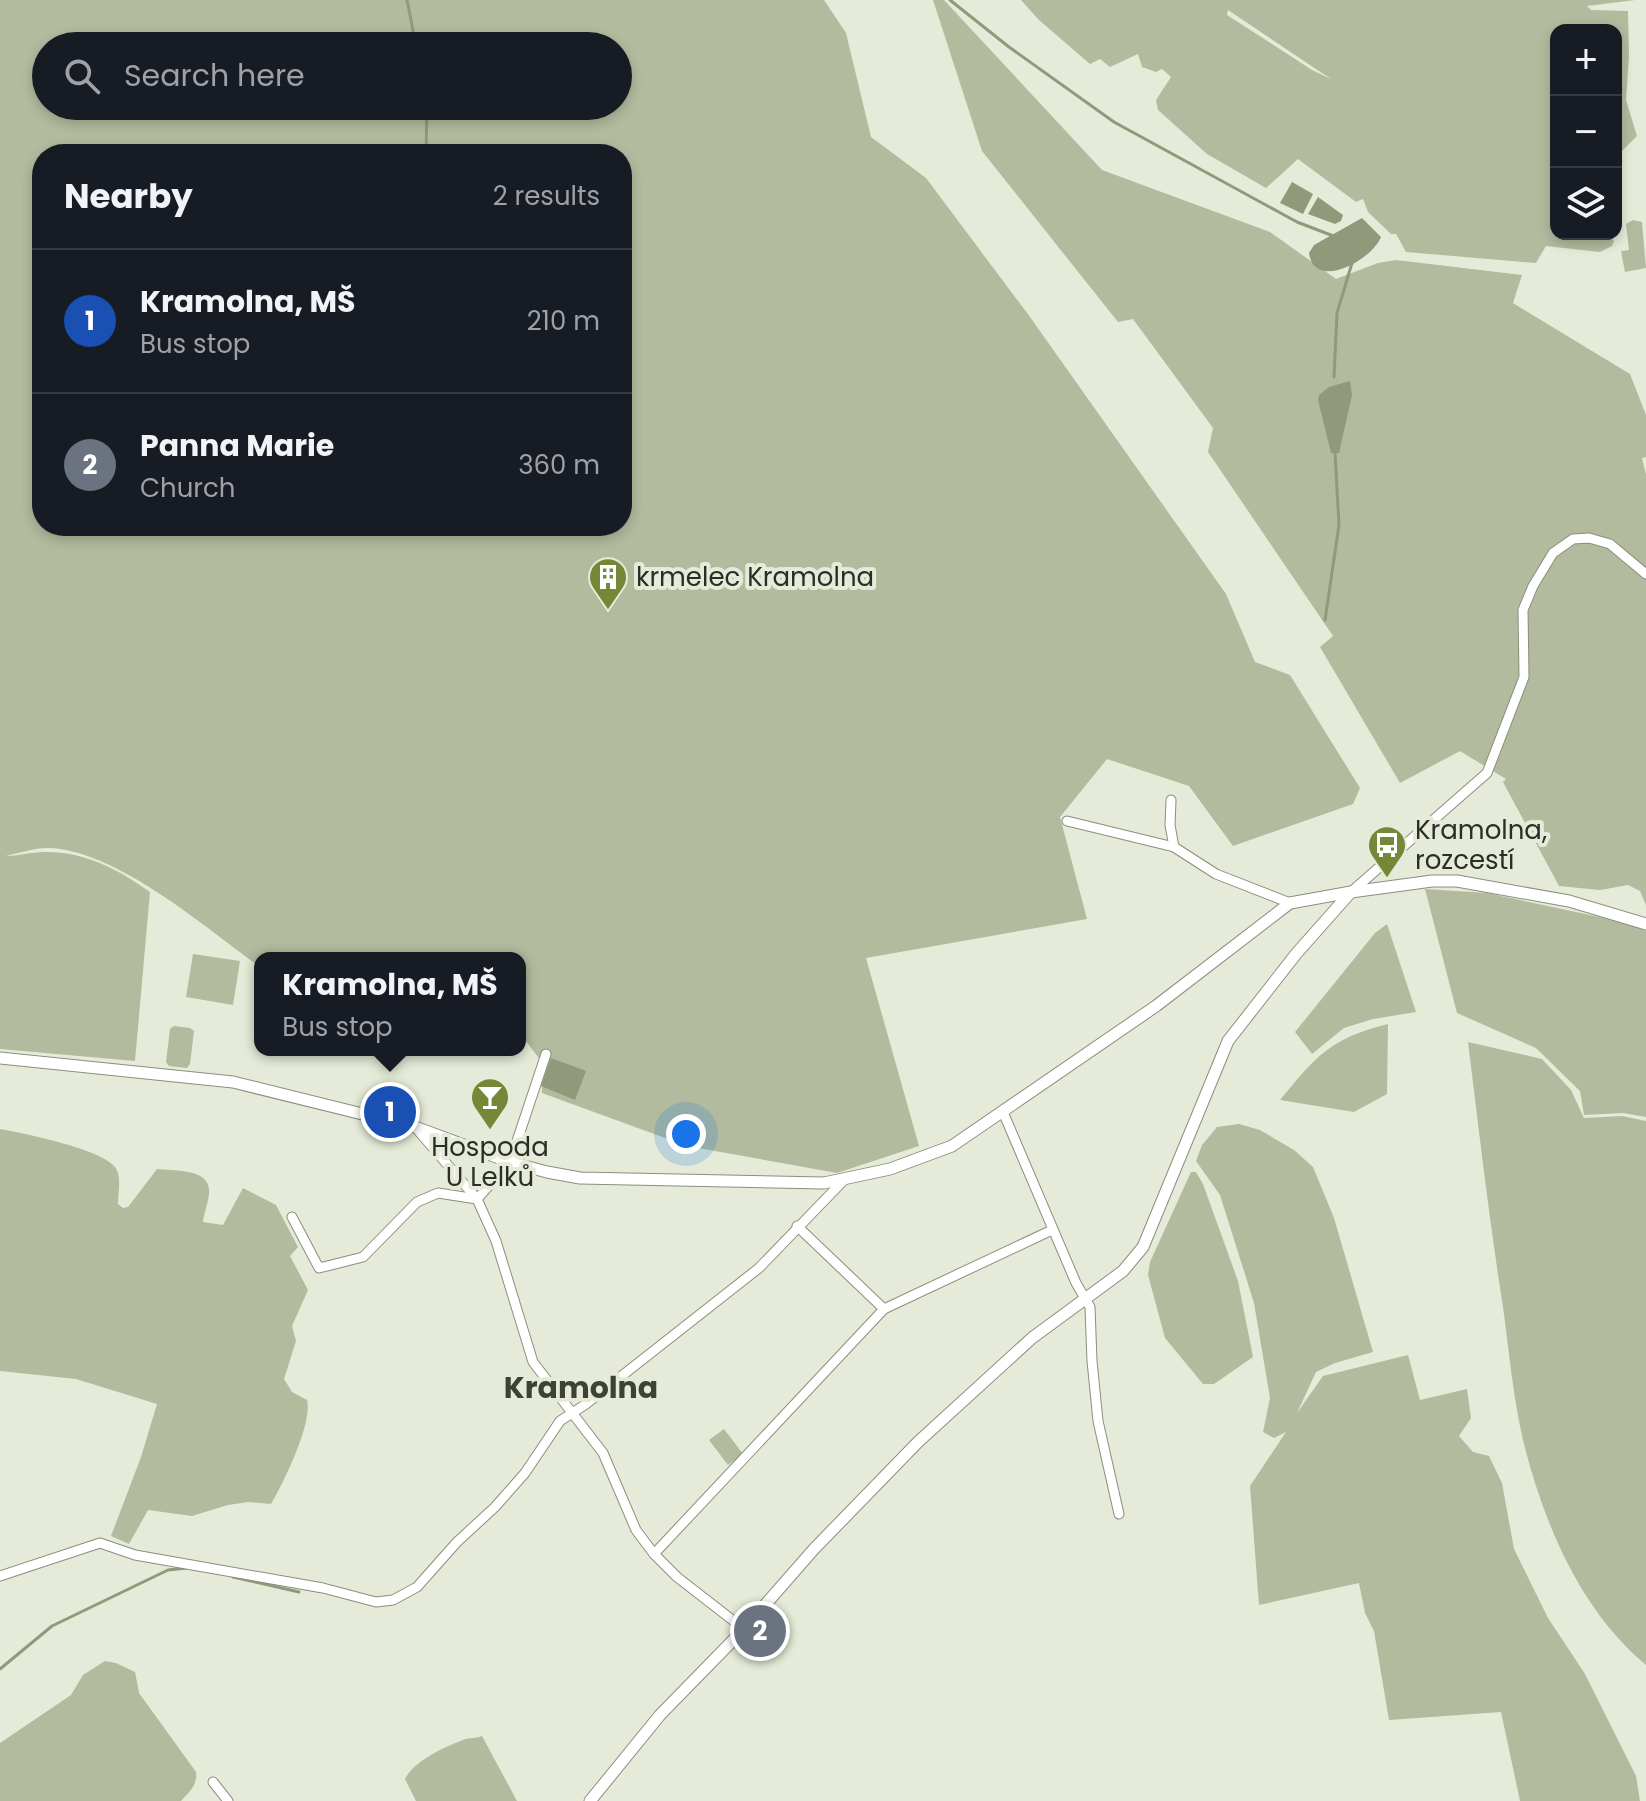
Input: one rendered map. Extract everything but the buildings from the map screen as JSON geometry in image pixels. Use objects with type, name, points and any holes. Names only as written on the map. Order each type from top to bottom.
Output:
[{"type":"street","points":[[590,1801],[660,1715],[918,1442],[1032,1338],[1123,1271],[1143,1247],[1228,1041],[1335,907],[1487,773],[1524,677],[1523,610],[1553,553],[1573,539],[1589,538],[1610,544],[1646,574]]},
{"type":"street","points":[[1171,800],[1170,825],[1174,847]]},
{"type":"street","points":[[1067,821],[1174,847],[1216,874],[1290,903]]},
{"type":"street","points":[[0,1058],[233,1082],[415,1127],[510,1162],[580,1178],[824,1183],[890,1169],[952,1146],[1156,1006],[1290,903],[1432,881],[1457,881],[1569,901],[1646,924]]},
{"type":"street","points":[[477,1199],[510,1162],[546,1054]]},
{"type":"street","points":[[1003,1112],[1052,1230],[1090,1307],[1098,1421],[1119,1514]]},
{"type":"street","points":[[415,1127],[477,1199],[496,1241],[533,1362],[603,1453],[636,1530],[677,1577],[744,1629]]},
{"type":"street","points":[[0,1576],[100,1543],[148,1557],[323,1588],[376,1602],[393,1600],[417,1587],[457,1542],[495,1507],[525,1473],[569,1412],[586,1404],[759,1268],[844,1180]]},
{"type":"street","points":[[292,1217],[319,1268],[363,1257],[417,1202],[438,1193],[477,1199]]},
{"type":"street","points":[[797,1226],[884,1309]]},
{"type":"street","points":[[654,1554],[884,1309],[1052,1230]]},
{"type":"street","points":[[213,1782],[228,1801]]},
{"type":"shaded area","points":[[0,0],[824,0],[846,33],[871,137],[926,178],[1030,317],[1226,594],[1255,662],[1290,675],[1360,788],[1353,804],[1233,846],[1189,786],[1107,759],[1060,817],[1087,919],[866,958],[919,1146],[837,1173],[687,1146],[542,1093],[541,1061],[526,1041],[526,952],[254,952],[254,962],[159,893],[102,862],[74,852],[48,848],[6,856],[58,852],[86,858],[113,869],[150,892],[135,1061],[0,1049]]},
{"type":"shaded area","points":[[933,0],[944,0],[1102,170],[1270,232],[1336,279],[1378,263],[1396,260],[1522,275],[1513,303],[1630,374],[1646,415],[1646,457],[1642,458],[1646,475],[1646,905],[1640,891],[1628,885],[1600,890],[1559,886],[1503,782],[1506,779],[1460,751],[1400,783],[1320,647],[1333,636],[1208,452],[1213,428],[1133,319],[1118,322],[982,151]]},
{"type":"shaded area","points":[[1021,0],[1635,0],[1587,6],[1591,10],[1628,11],[1626,100],[1637,136],[1622,151],[1622,24],[1550,24],[1550,240],[1614,241],[1612,246],[1600,252],[1546,246],[1536,263],[1406,252],[1396,234],[1391,234],[1368,212],[1363,199],[1356,202],[1298,159],[1266,188],[1207,154],[1158,110],[1156,100],[1171,77],[1162,69],[1156,72],[1142,67],[1138,54],[1110,67],[1100,59],[1090,64],[1039,20]],"holes":[[[1228,10],[1331,79],[1227,15]]]},
{"type":"shaded area","points":[[1292,182],[1313,194],[1303,214],[1280,203]]},
{"type":"shaded area","points":[[1318,197],[1343,215],[1341,221],[1335,224],[1308,214]]},
{"type":"shaded area","points":[[1362,218],[1381,237],[1367,255],[1332,271],[1321,270],[1313,264],[1309,253],[1314,245]]},
{"type":"shaded area","points":[[1633,220],[1642,222],[1646,268],[1625,272],[1621,251],[1629,250],[1626,224]]},
{"type":"shaded area","points":[[1350,381],[1352,395],[1339,453],[1331,453],[1319,395],[1329,387]]},
{"type":"shaded area","points":[[1425,889],[1487,893],[1623,922],[1646,931],[1646,1117],[1623,1113],[1584,1115],[1580,1091],[1536,1048],[1457,1013]]},
{"type":"shaded area","points":[[1387,924],[1416,1012],[1373,1019],[1344,1028],[1312,1054],[1295,1032],[1375,933]]},
{"type":"shaded area","points":[[193,954],[240,961],[233,1005],[186,997]]},
{"type":"shaded area","points":[[1388,1024],[1387,1094],[1354,1112],[1280,1100],[1326,1051],[1368,1029]]},
{"type":"shaded area","points":[[174,1026],[194,1031],[187,1068],[169,1066],[166,1062],[170,1029]]},
{"type":"shaded area","points":[[1468,1042],[1542,1059],[1571,1090],[1584,1118],[1622,1116],[1646,1121],[1646,1665],[1623,1643],[1583,1591],[1553,1533],[1531,1471],[1514,1391]]},
{"type":"shaded area","points":[[551,1058],[586,1071],[575,1100],[541,1086]]},
{"type":"shaded area","points":[[1239,1124],[1260,1130],[1294,1150],[1313,1167],[1334,1218],[1373,1352],[1316,1372],[1297,1413],[1323,1376],[1408,1355],[1420,1400],[1467,1389],[1471,1418],[1459,1436],[1473,1452],[1489,1456],[1502,1483],[1514,1549],[1548,1618],[1585,1674],[1636,1776],[1640,1801],[1520,1801],[1501,1712],[1389,1720],[1374,1631],[1365,1613],[1359,1583],[1259,1605],[1250,1486],[1286,1432],[1274,1438],[1263,1432],[1270,1398],[1254,1303],[1220,1195],[1196,1161],[1202,1145],[1217,1127]]},
{"type":"shaded area","points":[[0,1129],[61,1143],[107,1160],[117,1171],[118,1204],[123,1208],[128,1207],[157,1169],[196,1174],[207,1182],[209,1193],[203,1222],[223,1225],[243,1188],[276,1205],[298,1247],[290,1256],[308,1290],[292,1326],[296,1341],[284,1379],[292,1392],[307,1400],[308,1410],[296,1453],[271,1504],[248,1502],[228,1505],[192,1516],[148,1510],[129,1544],[111,1536],[157,1404],[76,1379],[0,1371]]},
{"type":"shaded area","points":[[1191,1172],[1196,1172],[1203,1184],[1238,1281],[1253,1357],[1214,1384],[1203,1384],[1165,1338],[1148,1275],[1150,1262]]},
{"type":"shaded area","points":[[724,1429],[743,1454],[728,1465],[709,1440]]},
{"type":"shaded area","points":[[105,1661],[135,1672],[139,1693],[196,1772],[196,1781],[190,1791],[181,1801],[0,1801],[0,1743],[71,1695],[83,1675]]},
{"type":"shaded area","points":[[482,1736],[517,1801],[416,1801],[405,1779],[415,1766],[447,1747]]},
{"type":"waterway","points":[[407,0],[413,32]]},
{"type":"waterway","points":[[950,0],[1009,47],[1114,122],[1297,222],[1336,237]]},
{"type":"waterway","points":[[426,144],[427,120]]},
{"type":"waterway","points":[[1334,377],[1337,313],[1352,263]]},
{"type":"waterway","points":[[1325,620],[1339,525],[1335,453]]},
{"type":"waterway","points":[[0,1669],[52,1626],[168,1570],[187,1568]]},
{"type":"waterway","points":[[233,1577],[299,1592]]},
{"type":"place","name":"krmelec Kramolna","points":[[608,611]]},
{"type":"place","name":"Kramolna, rozcestí","points":[[1387,879]]},
{"type":"place","name":"Kramolna, MŠ","points":[[390,1112]]},
{"type":"place","name":"Hospoda U Lelků","points":[[490,1131]]},
{"type":"place","name":"Panna Marie","points":[[760,1631]]},
{"type":"district","name":"Kramolna","points":[[581,1388]]}]
